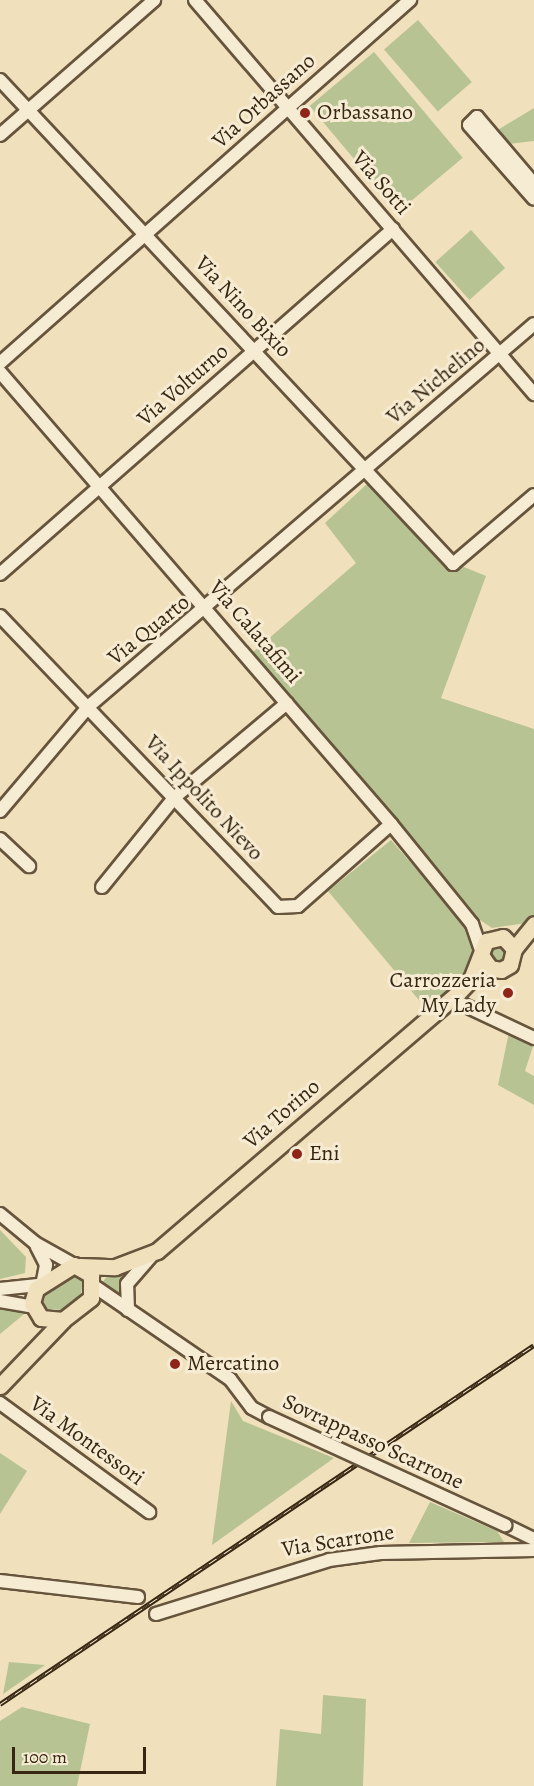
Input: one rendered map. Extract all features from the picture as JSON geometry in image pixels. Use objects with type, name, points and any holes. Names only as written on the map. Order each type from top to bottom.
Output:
[{"type":"main road","name":"Via Torino","points":[[115,1267],[152,1255],[451,999],[471,979],[481,953],[500,937],[533,925]]},
{"type":"main road","name":"Via Torino","points":[[471,979],[510,964],[514,949],[533,925]]},
{"type":"main road","points":[[500,937],[514,949]]},
{"type":"main road","points":[[481,953],[495,970]]},
{"type":"main road","points":[[39,1344],[35,1311],[40,1283],[77,1266],[115,1267]]},
{"type":"main road","points":[[77,1266],[94,1284]]},
{"type":"main road","points":[[0,1386],[31,1359],[39,1344],[63,1320],[85,1304],[94,1284],[115,1267]]},
{"type":"main road","points":[[35,1311],[50,1322],[63,1320]]},
{"type":"street","points":[[0,135],[153,0]]},
{"type":"street","name":"Via Sotti","points":[[195,0],[534,394]]},
{"type":"street","name":"Via Orbassano","points":[[0,363],[410,0]]},
{"type":"street","name":"Via Nino Bixio","points":[[0,80],[28,112],[147,233],[453,564],[534,495]]},
{"type":"street","points":[[534,184],[477,117],[469,125],[534,199]]},
{"type":"street","name":"Via Volturno","points":[[0,574],[393,229]]},
{"type":"street","name":"Via Nichelino","points":[[364,470],[534,324]]},
{"type":"street","name":"Via Calatafimi","points":[[0,372],[391,824],[472,924],[481,953]]},
{"type":"street","name":"Via Quarto","points":[[0,812],[89,706],[208,610],[364,470]]},
{"type":"street","name":"Via Ippolito Nievo","points":[[0,616],[89,706],[278,906],[298,906],[391,824]]},
{"type":"street","points":[[102,888],[175,797],[287,703]]},
{"type":"street","points":[[0,838],[29,866]]},
{"type":"street","name":"Via Calatafimi","points":[[472,924],[500,937]]},
{"type":"street","points":[[451,999],[534,1038]]},
{"type":"street","points":[[0,1214],[34,1243],[77,1266]]},
{"type":"street","points":[[0,1289],[40,1283],[46,1265],[34,1243]]},
{"type":"street","points":[[128,1310],[128,1284],[152,1255]]},
{"type":"street","points":[[94,1284],[115,1304]]},
{"type":"street","points":[[0,1301],[35,1311]]},
{"type":"street","points":[[85,1304],[115,1304]]},
{"type":"street","name":"Sovrappasso Scarrone","points":[[115,1304],[128,1310],[230,1379],[252,1408],[269,1418],[507,1526]]},
{"type":"street","name":"Via Montessori","points":[[0,1403],[149,1512]]},
{"type":"street","points":[[506,1548],[507,1526],[534,1539]]},
{"type":"street","name":"Via Scarrone","points":[[156,1614],[329,1560],[506,1548],[534,1550]]},
{"type":"street","points":[[0,1581],[138,1597]]},
{"type":"green space","points":[[418,20],[472,82],[438,111],[384,50]]},
{"type":"green space","points":[[374,52],[463,158],[398,212],[310,106]]},
{"type":"green space","points":[[534,108],[534,141],[507,144],[496,131]]},
{"type":"green space","points":[[471,230],[505,268],[469,300],[435,262]]},
{"type":"green space","points":[[368,483],[451,572],[459,565],[486,576],[441,698],[534,729],[534,916],[526,923],[492,928],[477,918],[253,652],[356,563],[325,523]]},
{"type":"green space","points":[[391,840],[471,932],[475,946],[466,974],[428,1011],[328,891]]},
{"type":"green space","points":[[502,942],[508,955],[501,963],[490,960],[488,947]]},
{"type":"green space","points":[[509,1032],[534,1043],[525,1071],[534,1076],[534,1105],[498,1085]]},
{"type":"green space","points":[[0,1230],[26,1257],[25,1273],[0,1279]]},
{"type":"green space","points":[[134,1269],[122,1282],[119,1298],[100,1285],[109,1274]]},
{"type":"green space","points":[[71,1271],[83,1276],[81,1296],[63,1310],[45,1309],[40,1292]]},
{"type":"green space","points":[[0,1304],[29,1310],[0,1334]]},
{"type":"green space","points":[[231,1401],[243,1421],[334,1458],[212,1545]]},
{"type":"green space","points":[[0,1453],[27,1471],[0,1514]]},
{"type":"green space","points":[[430,1502],[497,1531],[504,1542],[409,1543]]},
{"type":"green space","points":[[9,1662],[45,1665],[3,1694]]},
{"type":"green space","points":[[323,1695],[366,1699],[363,1786],[276,1786],[280,1729],[321,1734]]},
{"type":"green space","points":[[22,1707],[90,1724],[77,1786],[0,1786],[0,1721]]},
{"type":"railway","points":[[0,1704],[534,1345]]},
{"type":"place","name":"Orbassano","points":[[305,113]]},
{"type":"place","name":"Carrozzeria My Lady","points":[[508,993]]},
{"type":"place","name":"Eni","points":[[297,1154]]},
{"type":"place","name":"Mercatino","points":[[175,1364]]}]
